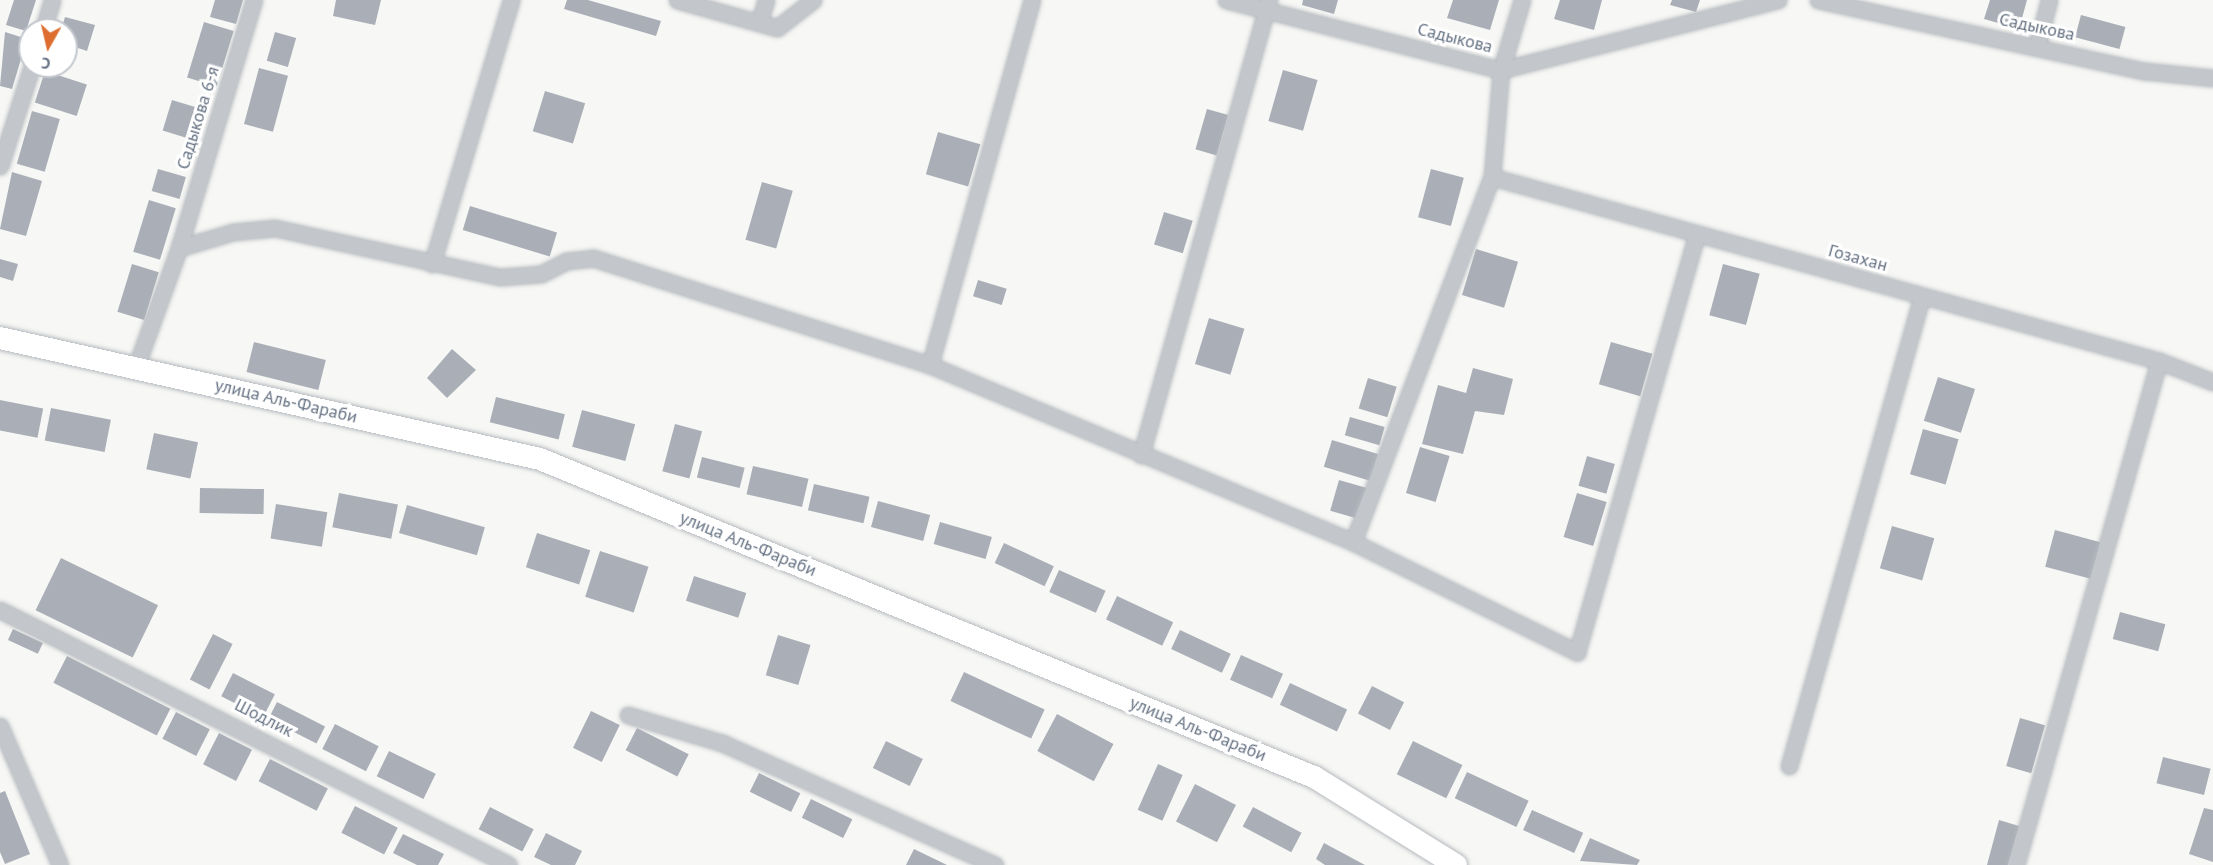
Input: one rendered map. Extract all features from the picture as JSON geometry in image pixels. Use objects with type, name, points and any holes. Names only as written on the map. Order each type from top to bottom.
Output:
[{"type":"main road","name":"улица Аль-Фараби","points":[[0,338],[540,459],[1314,777],[1456,865]]},
{"type":"street","points":[[47,18],[52,0]]},
{"type":"street","name":"Садыкова 6-я","points":[[136,367],[179,248],[254,0]]},
{"type":"street","points":[[432,264],[511,0]]},
{"type":"street","points":[[677,0],[777,28],[813,0]]},
{"type":"street","points":[[759,23],[766,0]]},
{"type":"street","points":[[930,365],[1032,0]]},
{"type":"street","name":"Садыкова","points":[[1227,0],[1267,5],[1501,70],[1778,0]]},
{"type":"street","points":[[1353,542],[1492,177],[1501,70],[1522,0]]},
{"type":"street","name":"Садыкова","points":[[1818,0],[2145,71],[2213,78]]},
{"type":"street","points":[[2037,48],[2049,0]]},
{"type":"street","points":[[1141,455],[1267,5]]},
{"type":"street","points":[[0,166],[28,78]]},
{"type":"street","name":"Гозахан","points":[[1492,177],[2159,361],[2213,382]]},
{"type":"street","points":[[179,248],[233,232],[275,228],[500,277],[541,274],[566,261],[593,258],[930,365],[1353,542],[1577,652],[1697,234]]},
{"type":"street","points":[[1789,766],[1922,296]]},
{"type":"street","points":[[2016,865],[2159,361]]},
{"type":"street","name":"Шодлик","points":[[0,610],[509,865]]},
{"type":"street","points":[[628,715],[722,743],[994,865]]},
{"type":"street","points":[[0,726],[60,865]]},
{"type":"building","points":[[14,0],[36,0],[30,18],[18,18],[18,29],[6,25]]},
{"type":"building","points":[[215,0],[243,0],[236,24],[210,17]]},
{"type":"building","points":[[336,0],[381,0],[375,25],[333,16]]},
{"type":"building","points":[[567,0],[588,0],[661,21],[656,36],[564,9]]},
{"type":"building","points":[[1303,0],[1338,0],[1334,14],[1302,5]]},
{"type":"building","points":[[1453,0],[1499,0],[1490,30],[1447,18]]},
{"type":"building","points":[[1560,0],[1602,0],[1594,30],[1554,19]]},
{"type":"building","points":[[1672,0],[1700,0],[1696,12],[1670,5]]},
{"type":"building","points":[[1990,0],[2027,0],[2019,29],[1984,19]]},
{"type":"building","points":[[2081,15],[2125,27],[2119,49],[2075,37]]},
{"type":"building","points":[[78,20],[95,25],[87,51],[78,48]]},
{"type":"building","points":[[204,22],[234,31],[217,87],[187,77]]},
{"type":"building","points":[[5,32],[18,36],[18,69],[12,89],[0,86]]},
{"type":"building","points":[[275,32],[296,38],[288,67],[267,61]]},
{"type":"building","points":[[259,68],[288,76],[273,132],[244,124]]},
{"type":"building","points":[[1283,70],[1318,80],[1303,131],[1268,121]]},
{"type":"building","points":[[43,78],[67,78],[87,85],[77,116],[35,102]]},
{"type":"building","points":[[545,91],[585,103],[573,143],[533,131]]},
{"type":"building","points":[[172,100],[208,111],[199,142],[163,131]]},
{"type":"building","points":[[1207,109],[1228,115],[1217,155],[1195,149]]},
{"type":"building","points":[[32,111],[60,119],[45,172],[17,164]]},
{"type":"building","points":[[938,132],[980,144],[968,186],[926,174]]},
{"type":"building","points":[[158,169],[186,177],[180,199],[152,191]]},
{"type":"building","points":[[1431,169],[1464,178],[1451,226],[1418,217]]},
{"type":"building","points":[[12,172],[42,181],[26,236],[0,229]]},
{"type":"building","points":[[762,182],[793,191],[776,248],[745,240]]},
{"type":"building","points":[[149,200],[176,208],[160,260],[133,252]]},
{"type":"building","points":[[470,206],[557,233],[550,257],[463,230]]},
{"type":"building","points":[[1164,212],[1193,221],[1183,253],[1154,245]]},
{"type":"building","points":[[1476,249],[1518,262],[1504,308],[1462,295]]},
{"type":"building","points":[[0,259],[18,264],[13,281],[0,277]]},
{"type":"building","points":[[132,264],[159,272],[144,320],[117,312]]},
{"type":"building","points":[[1723,264],[1760,274],[1746,325],[1709,315]]},
{"type":"building","points":[[978,280],[1007,289],[1002,305],[973,296]]},
{"type":"building","points":[[1209,318],[1244,329],[1230,375],[1195,364]]},
{"type":"building","points":[[254,342],[326,360],[318,390],[247,372]]},
{"type":"building","points":[[1611,342],[1652,354],[1640,396],[1599,384]]},
{"type":"building","points":[[452,349],[476,370],[447,398],[427,378]]},
{"type":"building","points":[[1473,368],[1513,379],[1504,415],[1475,411],[1463,454],[1422,444],[1438,385],[1466,393]]},
{"type":"building","points":[[1938,377],[1975,389],[1961,433],[1924,421]]},
{"type":"building","points":[[1368,378],[1397,387],[1387,417],[1359,409]]},
{"type":"building","points":[[496,397],[565,414],[559,439],[490,422]]},
{"type":"building","points":[[0,400],[43,408],[37,438],[0,431]]},
{"type":"building","points":[[51,408],[111,420],[105,452],[45,440]]},
{"type":"building","points":[[582,410],[635,424],[625,461],[572,447]]},
{"type":"building","points":[[1350,417],[1385,427],[1379,445],[1345,435]]},
{"type":"building","points":[[675,424],[702,431],[689,479],[662,471]]},
{"type":"building","points":[[1923,429],[1959,439],[1946,484],[1910,474]]},
{"type":"building","points":[[154,433],[198,442],[190,479],[146,469]]},
{"type":"building","points":[[1332,440],[1378,454],[1370,481],[1324,467]]},
{"type":"building","points":[[1420,447],[1450,456],[1436,502],[1406,493]]},
{"type":"building","points":[[1587,456],[1615,464],[1606,494],[1578,486]]},
{"type":"building","points":[[702,457],[745,468],[740,488],[697,477]]},
{"type":"building","points":[[753,466],[809,479],[802,507],[746,494]]},
{"type":"building","points":[[1339,480],[1367,488],[1358,519],[1330,511]]},
{"type":"building","points":[[814,484],[870,497],[863,523],[808,510]]},
{"type":"building","points":[[200,488],[264,489],[264,514],[200,513]]},
{"type":"building","points":[[339,493],[398,504],[391,539],[332,527]]},
{"type":"building","points":[[1577,493],[1607,502],[1593,546],[1564,537]]},
{"type":"building","points":[[878,501],[930,515],[923,541],[871,527]]},
{"type":"building","points":[[276,504],[327,512],[322,547],[271,539]]},
{"type":"building","points":[[407,505],[485,527],[477,555],[399,533]]},
{"type":"building","points":[[940,522],[992,537],[986,559],[934,544]]},
{"type":"building","points":[[1892,526],[1934,538],[1922,580],[1880,568]]},
{"type":"building","points":[[2055,530],[2100,542],[2091,579],[2045,567]]},
{"type":"building","points":[[537,533],[590,550],[579,585],[526,567]]},
{"type":"building","points":[[1004,543],[1054,566],[1045,586],[995,563]]},
{"type":"building","points":[[600,551],[649,567],[634,612],[585,597]]},
{"type":"building","points":[[61,558],[158,605],[133,657],[36,610]]},
{"type":"building","points":[[1059,570],[1106,591],[1096,613],[1049,592]]},
{"type":"building","points":[[694,576],[746,593],[738,618],[686,601]]},
{"type":"building","points":[[1117,596],[1173,622],[1162,646],[1106,620]]},
{"type":"building","points":[[2120,612],[2165,624],[2158,651],[2113,639]]},
{"type":"building","points":[[13,629],[43,643],[38,654],[8,640]]},
{"type":"building","points":[[1180,630],[1231,654],[1222,673],[1171,649]]},
{"type":"building","points":[[213,634],[233,644],[209,689],[190,679]]},
{"type":"building","points":[[778,635],[811,645],[798,685],[766,675]]},
{"type":"building","points":[[1241,655],[1283,674],[1272,698],[1230,680]]},
{"type":"building","points":[[67,656],[170,709],[157,735],[53,683]]},
{"type":"building","points":[[964,672],[1045,710],[1031,739],[950,701]]},
{"type":"building","points":[[233,673],[275,694],[263,718],[221,696]]},
{"type":"building","points":[[1290,683],[1347,710],[1337,731],[1280,705]]},
{"type":"building","points":[[1372,686],[1404,702],[1390,730],[1358,714]]},
{"type":"building","points":[[277,702],[325,727],[316,743],[268,719]]},
{"type":"building","points":[[591,711],[620,725],[602,762],[573,748]]},
{"type":"building","points":[[176,712],[210,729],[196,756],[162,739]]},
{"type":"building","points":[[1057,714],[1114,744],[1094,781],[1037,751]]},
{"type":"building","points":[[2020,718],[2045,725],[2031,773],[2006,766]]},
{"type":"building","points":[[335,724],[379,746],[366,771],[322,749]]},
{"type":"building","points":[[637,728],[689,754],[677,777],[626,750]]},
{"type":"building","points":[[219,733],[252,750],[236,781],[203,764]]},
{"type":"building","points":[[886,741],[923,759],[910,786],[873,768]]},
{"type":"building","points":[[1413,741],[1462,765],[1446,798],[1397,774]]},
{"type":"building","points":[[389,751],[436,774],[423,799],[377,776]]},
{"type":"building","points":[[2163,757],[2211,769],[2204,795],[2156,783]]},
{"type":"building","points":[[270,759],[328,789],[317,811],[259,781]]},
{"type":"building","points":[[1158,764],[1183,775],[1162,821],[1138,810]]},
{"type":"building","points":[[1467,772],[1529,801],[1516,827],[1455,798]]},
{"type":"building","points":[[759,773],[800,793],[791,812],[750,792]]},
{"type":"building","points":[[1195,784],[1236,805],[1217,842],[1176,821]]},
{"type":"building","points":[[5,791],[30,854],[5,864],[0,852],[0,793]]},
{"type":"building","points":[[811,799],[852,819],[843,838],[802,818]]},
{"type":"building","points":[[355,806],[398,828],[384,855],[341,833]]},
{"type":"building","points":[[490,807],[534,829],[522,852],[479,829]]},
{"type":"building","points":[[1253,807],[1302,833],[1291,852],[1243,826]]},
{"type":"building","points":[[2204,808],[2213,810],[2213,862],[2189,854]]},
{"type":"building","points":[[1532,810],[1583,833],[1574,853],[1523,830]]},
{"type":"building","points":[[1999,820],[2019,826],[2008,865],[1987,865]]},
{"type":"building","points":[[546,833],[582,851],[575,865],[551,865],[534,857]]},
{"type":"building","points":[[403,834],[444,854],[438,865],[417,865],[393,853]]},
{"type":"building","points":[[1590,838],[1640,860],[1637,865],[1580,861]]},
{"type":"building","points":[[1324,843],[1365,865],[1325,865],[1316,859]]},
{"type":"building","points":[[914,849],[947,865],[906,865]]}]
